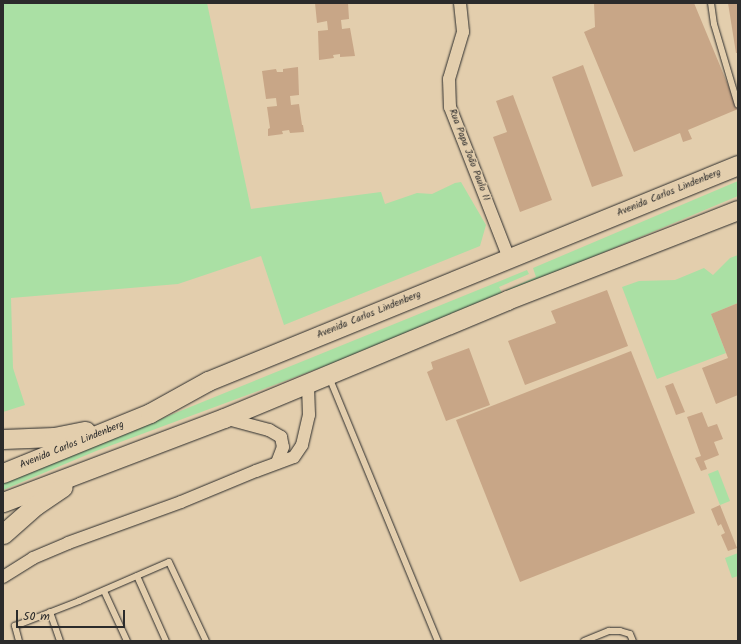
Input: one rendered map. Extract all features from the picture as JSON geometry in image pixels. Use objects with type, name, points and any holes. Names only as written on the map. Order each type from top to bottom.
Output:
[{"type":"main road","name":"Avenida Carlos Lindenberg","points":[[3,473],[150,413],[208,381],[738,165]]},
{"type":"main road","points":[[3,502],[224,418],[507,300],[738,210]]},
{"type":"main road","points":[[3,439],[54,437],[127,422]]},
{"type":"main road","points":[[3,534],[53,493],[105,462]]},
{"type":"street","name":"Rua Papa João Paulo II","points":[[460,3],[464,32],[448,79],[450,107],[510,258]]},
{"type":"street","points":[[3,577],[33,558],[68,543],[181,502],[294,457],[302,445],[309,415],[308,384]]},
{"type":"street","points":[[224,418],[269,430],[281,437],[283,447],[277,463]]},
{"type":"lane","points":[[711,3],[714,24],[738,105]]},
{"type":"lane","points":[[329,375],[438,641]]},
{"type":"lane","points":[[19,641],[14,626],[104,591],[169,562],[206,641]]},
{"type":"lane","points":[[137,576],[166,641]]},
{"type":"lane","points":[[104,591],[127,641]]},
{"type":"lane","points":[[50,612],[60,641]]},
{"type":"lane","points":[[584,641],[609,631],[620,631],[630,634],[633,641]]},
{"type":"green space","points":[[3,3],[207,3],[251,209],[381,192],[385,204],[417,193],[432,194],[455,183],[461,182],[486,225],[480,246],[284,325],[261,256],[178,284],[11,298],[13,368],[25,405],[3,412]]},
{"type":"green space","points":[[738,181],[738,196],[507,293],[506,290],[536,277],[533,268]]},
{"type":"green space","points":[[738,255],[738,303],[711,314],[726,353],[657,379],[622,287],[639,281],[675,280],[704,268],[713,275],[730,258]]},
{"type":"green space","points":[[527,270],[529,274],[499,287],[503,295],[344,359],[96,451],[3,490],[3,483]]},
{"type":"green space","points":[[718,470],[730,501],[720,505],[708,474]]},
{"type":"green space","points":[[738,553],[738,576],[732,578],[725,558]]},
{"type":"building","points":[[315,3],[348,3],[349,19],[341,20],[342,29],[350,28],[355,56],[340,57],[340,54],[333,55],[334,58],[319,60],[318,31],[328,30],[327,21],[317,23]]},
{"type":"building","points":[[594,3],[694,3],[738,109],[688,130],[692,139],[683,142],[680,133],[634,152],[584,32],[595,27]]},
{"type":"building","points":[[728,3],[737,3],[738,53],[736,53]]},
{"type":"building","points":[[583,65],[623,176],[592,187],[552,77]]},
{"type":"building","points":[[298,67],[299,95],[290,96],[291,105],[299,104],[304,132],[290,133],[289,130],[282,131],[283,134],[268,136],[268,129],[270,128],[267,107],[277,106],[276,98],[266,99],[262,71],[276,69],[277,72],[283,72],[283,69]]},
{"type":"building","points":[[513,95],[552,200],[520,212],[493,137],[507,132],[496,101]]},
{"type":"building","points":[[607,290],[628,346],[525,385],[508,341],[556,323],[551,311]]},
{"type":"building","points":[[738,303],[738,395],[716,404],[702,368],[728,358],[711,314]]},
{"type":"building","points":[[469,348],[490,405],[446,421],[427,372],[433,369],[431,362]]},
{"type":"building","points":[[631,351],[695,513],[520,582],[456,420]]},
{"type":"building","points":[[673,383],[685,412],[676,415],[665,386]]},
{"type":"building","points":[[702,412],[708,427],[717,424],[723,439],[714,442],[719,455],[704,461],[707,469],[701,471],[695,458],[701,456],[687,417]]},
{"type":"building","points":[[720,505],[737,548],[728,551],[721,535],[725,533],[721,524],[718,526],[711,509]]}]
